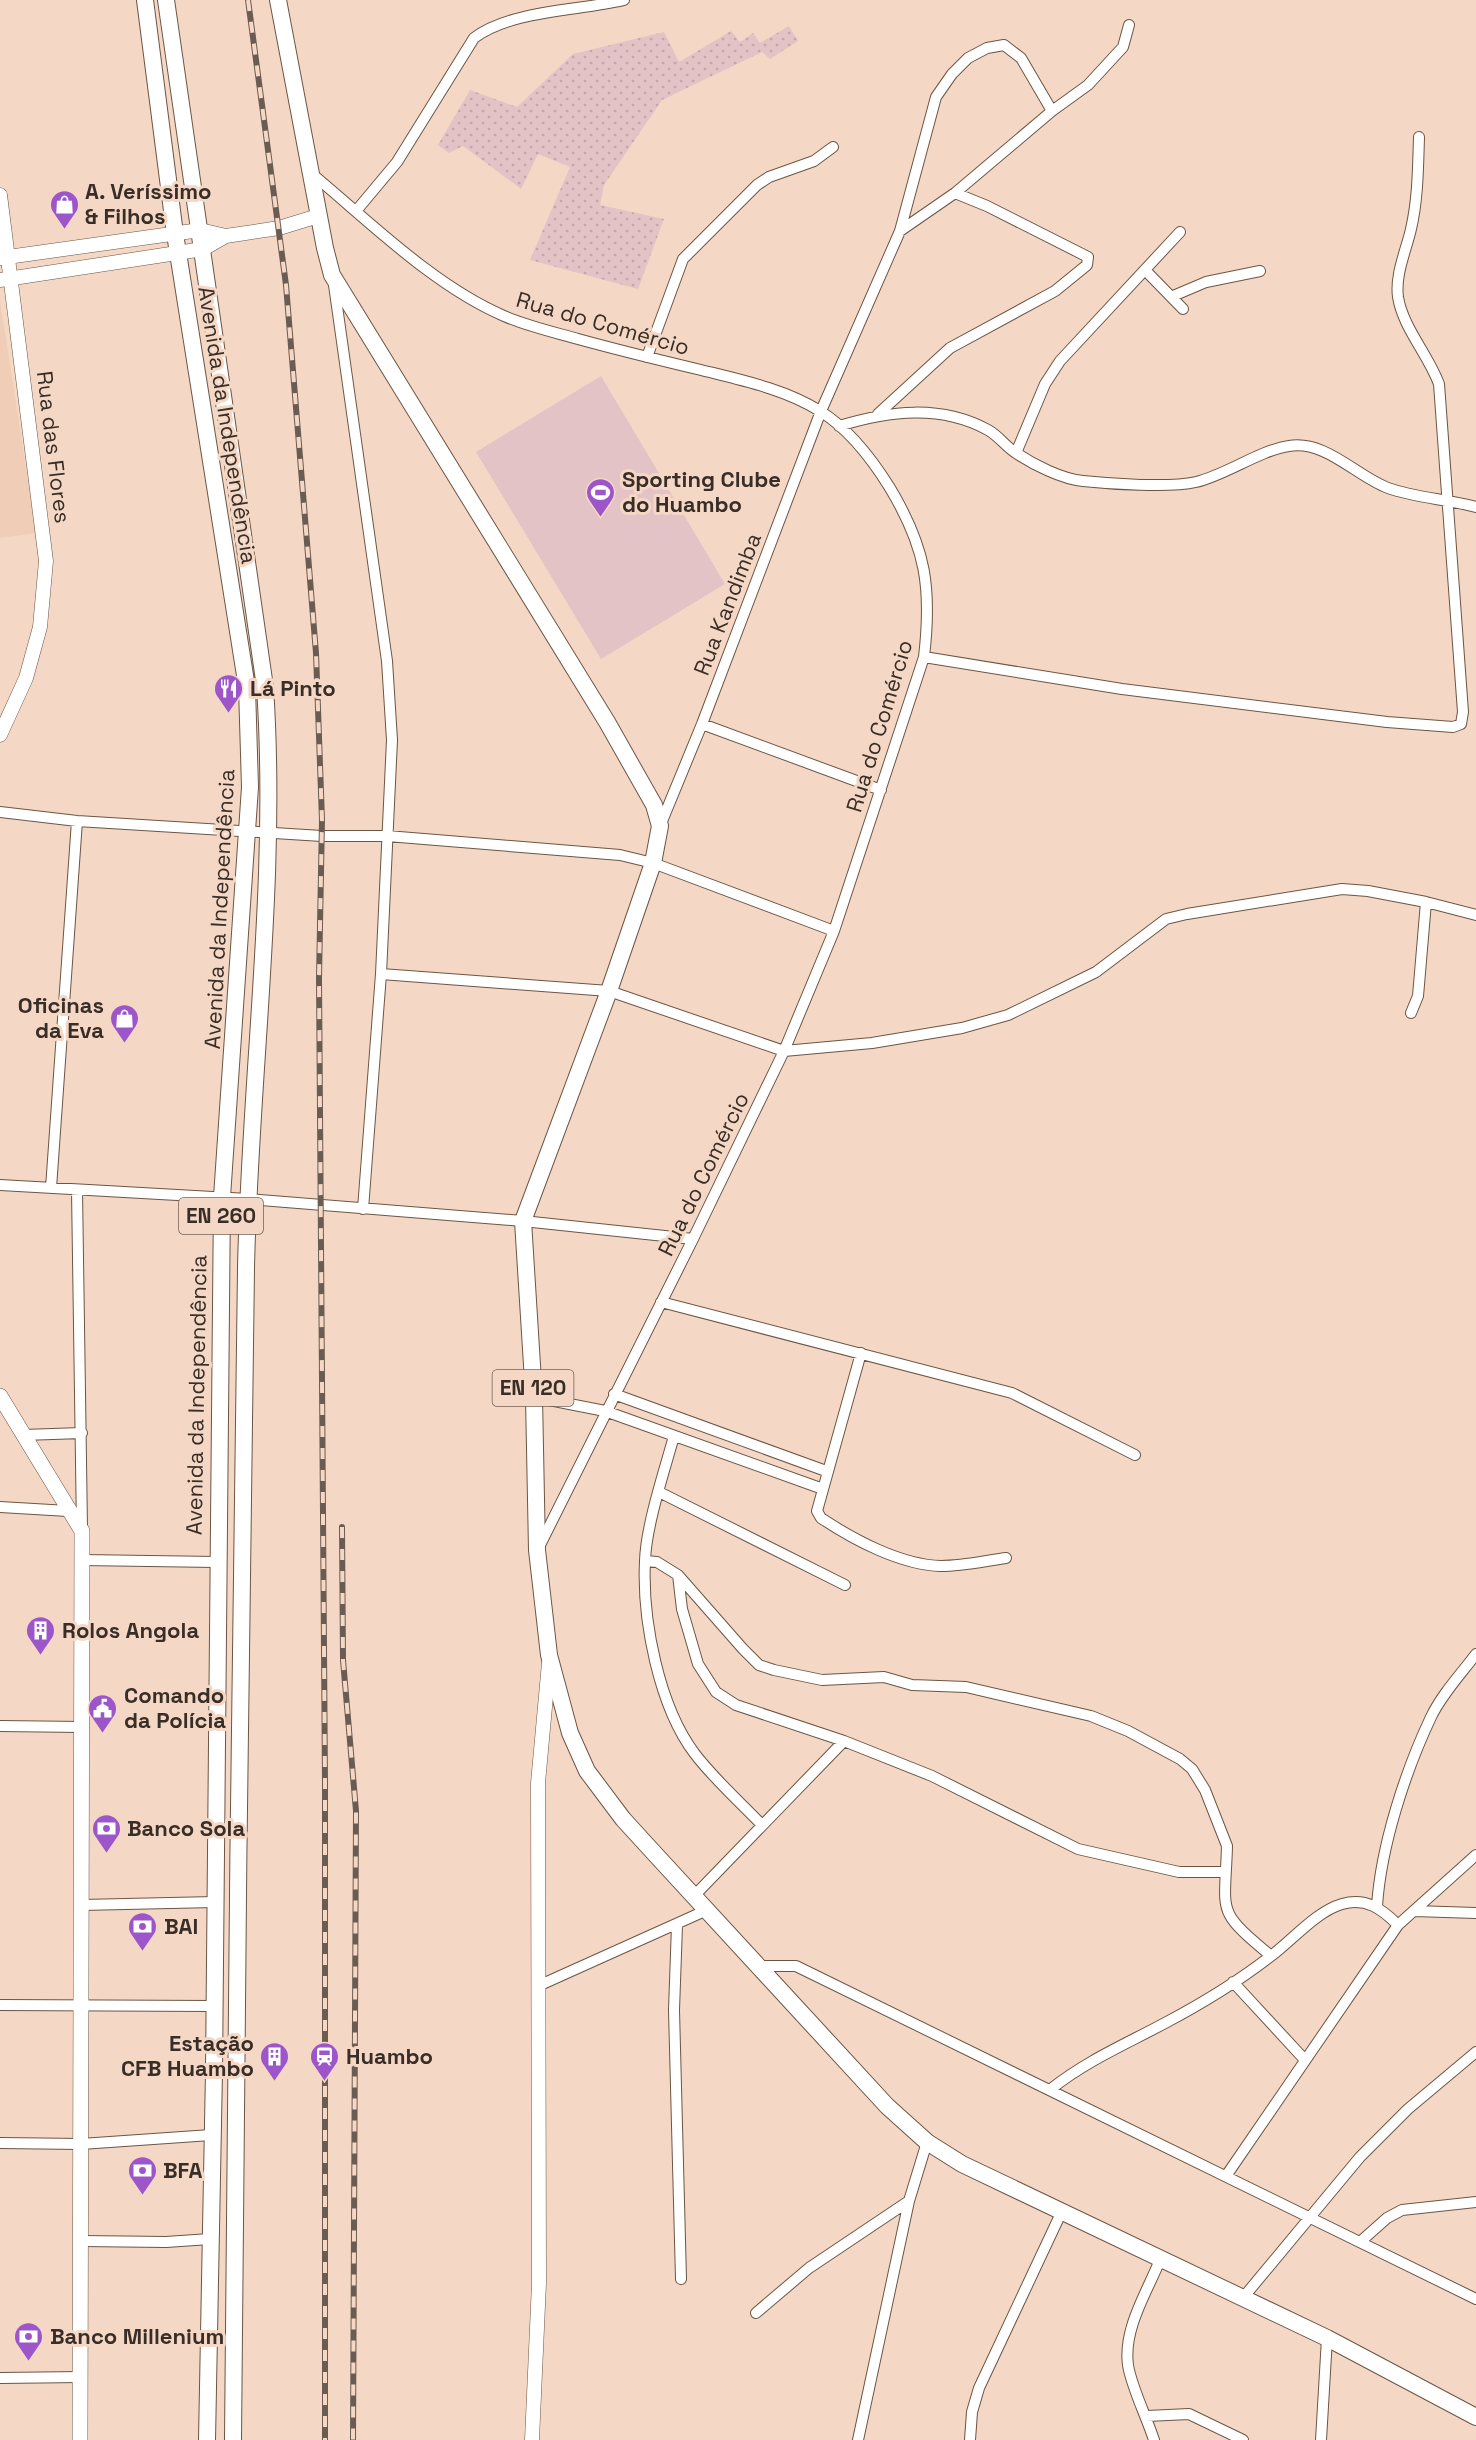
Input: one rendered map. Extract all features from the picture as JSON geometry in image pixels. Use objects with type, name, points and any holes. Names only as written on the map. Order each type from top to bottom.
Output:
[{"type":"main road","name":"Avenida da Independência","points":[[146,0],[175,234],[247,688],[251,747],[236,1022],[222,1197],[218,1350],[215,1902],[207,2440]]},
{"type":"main road","name":"Avenida da Independência","points":[[166,0],[265,687],[269,832],[248,1199],[244,1351],[238,1722],[233,2440]]},
{"type":"main road","points":[[278,0],[318,216],[332,275],[607,722],[654,805],[660,826]]},
{"type":"main road","points":[[157,91],[179,89]]},
{"type":"main road","name":"EN 120","points":[[660,826],[653,863],[609,991],[523,1221],[534,1397],[537,1550],[549,1655],[570,1733],[587,1771],[623,1819],[757,1966],[887,2106],[927,2142],[962,2164],[1327,2338],[1476,2417]]},
{"type":"main road","points":[[236,1022],[259,1022]]},
{"type":"main road","points":[[218,1350],[244,1351]]},
{"type":"main road","points":[[218,1373],[244,1373]]},
{"type":"main road","points":[[0,1396],[82,1531],[80,2440]]},
{"type":"main road","points":[[216,1724],[238,1722]]},
{"type":"main road","points":[[213,2071],[237,2071]]},
{"type":"main road","points":[[208,2356],[234,2355]]},
{"type":"street","points":[[356,210],[397,162],[474,38],[488,28],[511,21],[624,0]]},
{"type":"street","points":[[900,231],[955,193],[1052,111],[1089,85],[1123,47],[1129,25]]},
{"type":"street","name":"Rua Kandimba","points":[[660,826],[702,724],[821,411],[900,231],[936,97],[952,74],[968,58],[987,48],[1004,45],[1015,51],[1052,111]]},
{"type":"street","points":[[924,657],[1122,689],[1387,722],[1453,728],[1461,724],[1463,712],[1439,384],[1432,365],[1403,317],[1398,296],[1398,280],[1415,204],[1419,137]]},
{"type":"street","points":[[647,357],[683,259],[757,185],[769,177],[814,161],[833,147]]},
{"type":"street","name":"Rua do Comércio","points":[[311,173],[443,280],[467,297],[504,316],[647,357],[734,378],[782,393],[821,411],[863,450],[881,473],[913,532],[924,568],[928,592],[924,657],[834,931],[784,1050],[662,1302],[537,1550]]},
{"type":"street","points":[[877,415],[951,348],[1055,291],[1087,265],[1088,257],[987,206],[955,193]]},
{"type":"street","name":"Rua das Flores","points":[[0,195],[6,279],[46,561],[40,627],[26,678],[0,735]]},
{"type":"street","points":[[6,279],[202,249],[226,236],[279,228],[318,216]]},
{"type":"street","points":[[4,258],[200,230],[226,236]]},
{"type":"street","points":[[1016,453],[1046,384],[1060,361],[1075,341],[1102,317],[1180,232]]},
{"type":"street","points":[[1145,270],[1184,309]]},
{"type":"street","points":[[1173,296],[1206,282],[1260,271]]},
{"type":"street","points":[[332,275],[387,661],[392,740],[381,974],[363,1209]]},
{"type":"street","points":[[839,426],[877,415],[927,412],[954,416],[990,431],[1016,453],[1081,481],[1196,482],[1289,446],[1306,447],[1327,453],[1387,488],[1449,499],[1476,507]]},
{"type":"street","points":[[702,724],[881,790]]},
{"type":"street","points":[[0,812],[77,821],[246,832],[387,836],[620,855],[653,863],[834,931]]},
{"type":"street","points":[[51,1188],[77,821]]},
{"type":"street","points":[[381,974],[609,991],[784,1050],[872,1043],[962,1028],[1008,1015],[1096,972],[1148,931],[1167,919],[1177,917],[1342,889],[1368,891],[1425,902],[1476,915]]},
{"type":"street","points":[[1411,1013],[1418,996],[1425,902]]},
{"type":"street","points":[[0,1185],[248,1199],[523,1221],[693,1239]]},
{"type":"street","points":[[77,1190],[82,1531]]},
{"type":"street","points":[[662,1302],[1012,1393],[1135,1455]]},
{"type":"street","points":[[861,1353],[826,1472],[817,1511],[821,1518],[870,1545],[905,1559],[939,1566],[1006,1558]]},
{"type":"street","points":[[614,1394],[826,1472]]},
{"type":"street","points":[[534,1397],[605,1412],[822,1489]]},
{"type":"street","points":[[23,1435],[82,1433]]},
{"type":"street","points":[[674,1436],[659,1492],[645,1561],[651,1639],[672,1717],[695,1754],[761,1824]]},
{"type":"street","points":[[659,1492],[845,1585]]},
{"type":"street","points":[[0,1507],[68,1511]]},
{"type":"street","points":[[82,1560],[216,1562]]},
{"type":"street","points":[[645,1561],[657,1562],[678,1575],[743,1649],[759,1665],[766,1668],[791,1676],[822,1680],[884,1677],[912,1685],[966,1687],[1109,1722],[1180,1759],[1192,1769],[1205,1790],[1224,1835],[1227,1846],[1224,1872],[1226,1910],[1238,1928],[1271,1956]]},
{"type":"street","points":[[678,1575],[682,1609],[695,1655],[716,1692],[736,1705],[844,1741],[932,1776],[1078,1849],[1179,1872],[1224,1872]]},
{"type":"street","points":[[1377,1906],[1379,1881],[1401,1798],[1424,1735],[1432,1715],[1476,1654]]},
{"type":"street","points":[[532,2440],[538,2283],[537,1783],[549,1655]]},
{"type":"street","points":[[0,1726],[82,1727]]},
{"type":"street","points":[[694,1896],[761,1824],[844,1741]]},
{"type":"street","points":[[1226,2176],[1398,1925],[1476,1855]]},
{"type":"street","points":[[81,1905],[215,1902]]},
{"type":"street","points":[[1051,2088],[1089,2062],[1194,2007],[1233,1982],[1271,1956],[1330,1909],[1360,1902],[1377,1906],[1398,1925]]},
{"type":"street","points":[[538,1986],[707,1910]]},
{"type":"street","points":[[1414,1911],[1476,1913]]},
{"type":"street","points":[[677,1925],[674,2010],[681,2279]]},
{"type":"street","points":[[757,1966],[796,1966],[997,2066],[1051,2088],[1476,2299]]},
{"type":"street","points":[[1233,1982],[1305,2060]]},
{"type":"street","points":[[0,2005],[213,2006]]},
{"type":"street","points":[[1242,2299],[1360,2157],[1408,2109],[1476,2052]]},
{"type":"street","points":[[0,2143],[81,2144],[211,2135]]},
{"type":"street","points":[[858,2440],[909,2201],[927,2142]]},
{"type":"street","points":[[756,2313],[809,2268],[909,2201]]},
{"type":"street","points":[[1360,2242],[1387,2218],[1402,2210],[1476,2202]]},
{"type":"street","points":[[970,2440],[972,2412],[979,2388],[1062,2211]]},
{"type":"street","points":[[81,2241],[166,2242],[210,2239]]},
{"type":"street","points":[[1154,2440],[1128,2368],[1127,2347],[1130,2331],[1160,2260]]},
{"type":"street","points":[[1321,2440],[1327,2338]]},
{"type":"street","points":[[0,2378],[81,2377]]},
{"type":"street","points":[[1147,2416],[1189,2414],[1244,2440]]},
{"type":"shaded area","points":[[789,26],[798,41],[770,59],[762,52],[662,100],[604,185],[600,205],[664,219],[638,289],[530,260],[570,167],[538,154],[521,189],[463,146],[449,153],[438,145],[470,90],[517,107],[573,54],[664,32],[679,62],[731,31],[740,42],[753,33],[760,43]]},
{"type":"shaded area","points":[[0,300],[36,533],[0,538]]},
{"type":"shaded area","name":"Sporting Clube do Huambo","points":[[601,376],[725,584],[601,659],[476,452]]},
{"type":"railway","points":[[248,0],[286,285],[316,653],[322,820],[319,978],[325,1783],[325,2440]]},
{"type":"railway","points":[[342,1527],[343,1660],[356,1811],[353,2440]]},
{"type":"place","name":"A. Veríssimo & Filhos","points":[[64,230]]},
{"type":"place","name":"Sporting Clube do Huambo","points":[[601,518]]},
{"type":"place","name":"Lá Pinto","points":[[229,714]]},
{"type":"place","name":"Oficinas da Eva","points":[[125,1044]]},
{"type":"place","name":"Rolos Angola","points":[[41,1656]]},
{"type":"place","name":"Comando da Polícia","points":[[103,1734]]},
{"type":"place","name":"Banco Sola","points":[[106,1854]]},
{"type":"place","name":"BAI","points":[[143,1952]]},
{"type":"place","name":"Estação CFB Huambo","points":[[275,2082]]},
{"type":"place","name":"Huambo","points":[[325,2082]]},
{"type":"place","name":"BFA","points":[[142,2196]]},
{"type":"place","name":"Banco Millenium","points":[[29,2362]]}]
